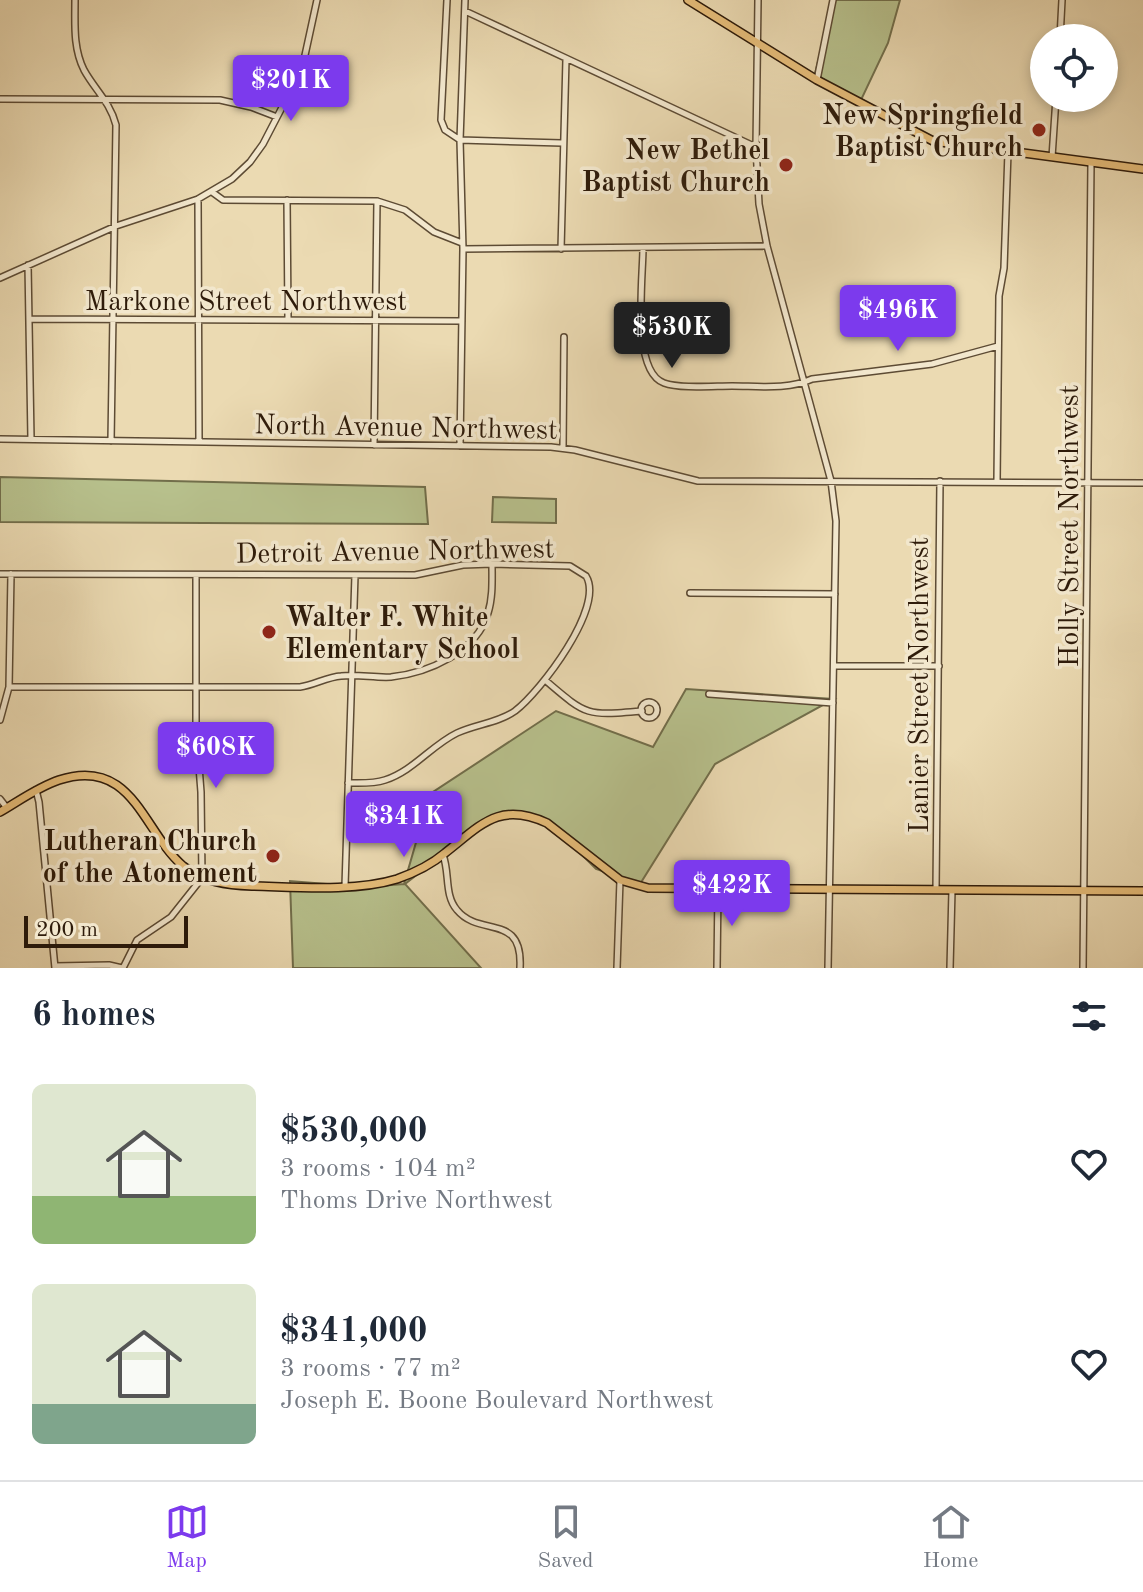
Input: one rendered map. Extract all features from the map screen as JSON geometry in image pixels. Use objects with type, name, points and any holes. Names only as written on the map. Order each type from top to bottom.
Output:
[{"type":"main road","points":[[688,0],[817,80],[933,141],[1143,169]]},
{"type":"main road","points":[[4,810],[36,790],[70,778],[94,778],[115,785],[138,804],[175,859],[202,878],[232,885],[345,886],[397,879],[443,855],[486,821],[504,814],[521,813],[557,829],[620,880],[648,888],[1143,891]]},
{"type":"street","points":[[75,0],[78,54],[89,78],[107,99],[116,125],[111,441]]},
{"type":"street","points":[[0,278],[116,226],[198,199],[232,179],[250,162],[277,117],[306,58],[317,0]]},
{"type":"street","points":[[447,0],[441,120],[445,130],[460,140],[562,143]]},
{"type":"street","points":[[460,446],[460,140],[465,0]]},
{"type":"street","points":[[758,0],[758,198],[767,246],[831,481],[836,521],[828,968]]},
{"type":"street","points":[[817,80],[833,0]]},
{"type":"street","points":[[1061,24],[1062,0]]},
{"type":"street","points":[[465,11],[756,147]]},
{"type":"street","points":[[561,249],[566,59]]},
{"type":"street","points":[[0,99],[220,100],[277,117]]},
{"type":"street","points":[[1052,158],[1055,112]]},
{"type":"street","points":[[997,481],[998,346],[1008,152]]},
{"type":"street","name":"Holly Street Northwest","points":[[1083,968],[1091,163]]},
{"type":"street","points":[[212,192],[223,200],[377,201],[405,210],[434,232],[462,246],[561,249],[767,246]]},
{"type":"street","points":[[198,199],[199,442]]},
{"type":"street","points":[[287,200],[288,319]]},
{"type":"street","points":[[374,445],[377,201]]},
{"type":"street","points":[[643,248],[642,342],[647,366],[656,378],[673,385],[804,383],[812,379],[872,370],[932,364],[998,346]]},
{"type":"street","points":[[28,265],[31,439]]},
{"type":"street","name":"Markone Street Northwest","points":[[31,319],[462,321]]},
{"type":"street","points":[[563,448],[564,337]]},
{"type":"street","name":"North Avenue Northwest","points":[[0,439],[563,448],[698,481],[1143,483]]},
{"type":"street","name":"Lanier Street Northwest","points":[[936,890],[940,481]]},
{"type":"street","points":[[9,687],[300,687],[333,677],[407,674],[465,648],[479,632],[492,595],[492,564]]},
{"type":"street","name":"Detroit Avenue Northwest","points":[[0,574],[415,575],[463,565],[492,564],[570,566],[581,571],[589,581],[589,603],[564,653],[545,680],[512,713],[453,735],[398,775],[375,782],[348,783]]},
{"type":"street","points":[[0,720],[9,687],[11,574]]},
{"type":"street","points":[[36,790],[55,967],[109,965],[123,968],[137,940],[171,917],[202,878],[196,575]]},
{"type":"street","points":[[345,886],[355,575]]},
{"type":"street","points":[[690,593],[835,594]]},
{"type":"street","points":[[834,666],[939,666]]},
{"type":"street","points":[[545,680],[587,712],[642,711]]},
{"type":"street","points":[[709,694],[833,703]]},
{"type":"street","points":[[0,799],[4,810]]},
{"type":"street","points":[[443,855],[448,867],[449,896],[457,910],[471,921],[496,926],[510,934],[520,950],[520,968]]},
{"type":"street","points":[[617,968],[620,880]]},
{"type":"street","points":[[717,968],[718,889]]},
{"type":"street","points":[[950,968],[952,890]]},
{"type":"green space","points":[[833,0],[900,0],[888,43],[861,100],[814,78]]},
{"type":"green space","points":[[0,477],[425,487],[428,524],[0,522]]},
{"type":"green space","points":[[493,497],[556,499],[556,523],[492,522]]},
{"type":"green space","points":[[686,689],[834,699],[715,764],[640,884],[596,869],[546,819],[510,812],[480,826],[405,884],[481,968],[293,968],[290,881],[365,887],[404,884],[430,794],[556,711],[653,747]]},
{"type":"place","name":"New Springfield Baptist Church","points":[[1039,130]]},
{"type":"place","name":"New Bethel Baptist Church","points":[[786,165]]},
{"type":"place","name":"Walter F. White Elementary School","points":[[269,632]]},
{"type":"place","name":"Lutheran Church of the Atonement","points":[[273,856]]}]
